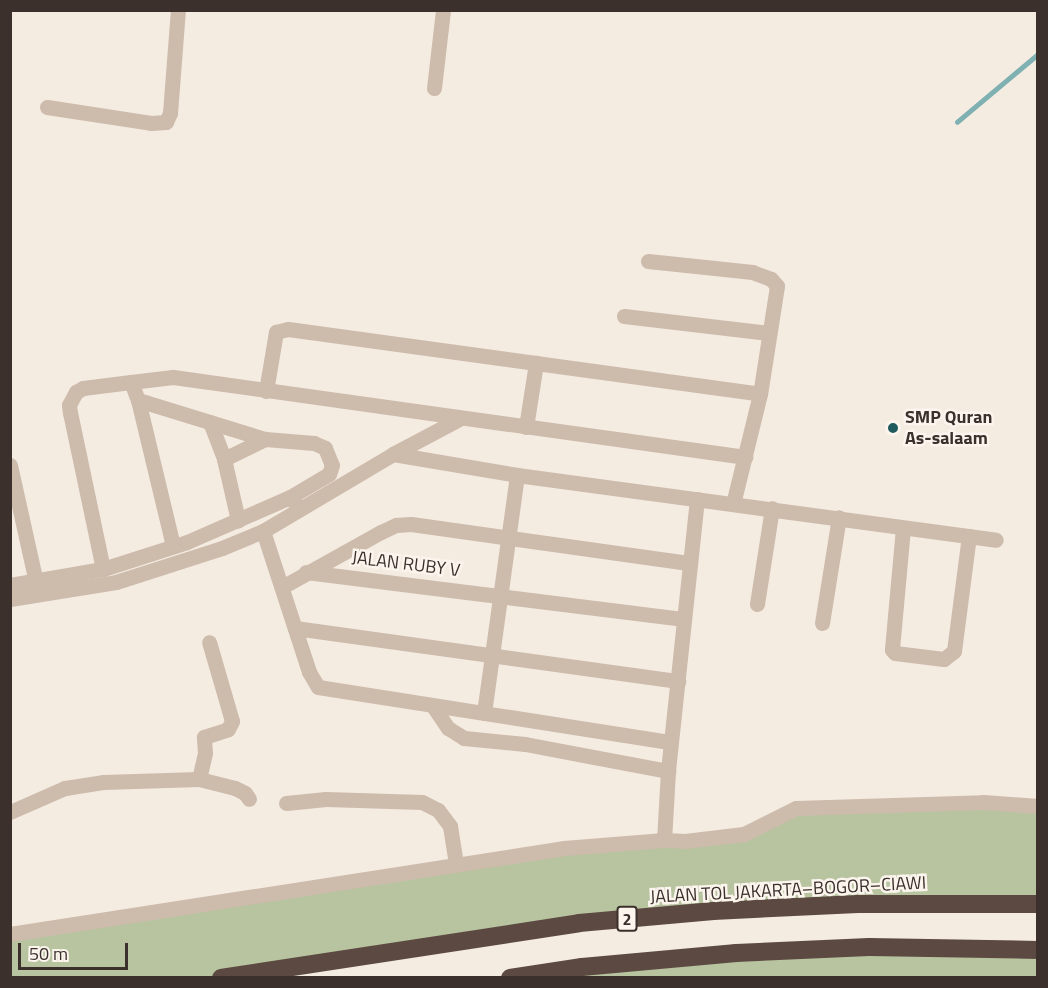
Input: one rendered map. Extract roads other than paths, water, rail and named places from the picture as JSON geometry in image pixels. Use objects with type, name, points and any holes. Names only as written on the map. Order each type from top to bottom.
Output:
[{"type":"highway","name":"JALAN TOL JAKARTA–BOGOR–CIAWI","points":[[221,978],[579,923],[713,911],[858,904],[1038,904]]},
{"type":"highway","points":[[510,978],[582,967],[736,953],[869,947],[1038,950]]},
{"type":"street","points":[[47,107],[151,123],[166,122],[170,113],[178,10]]},
{"type":"street","points":[[434,88],[443,10]]},
{"type":"street","points":[[648,261],[752,272],[771,279],[777,286],[760,394],[733,504]]},
{"type":"street","points":[[624,316],[769,333]]},
{"type":"street","points":[[266,391],[276,332],[280,330],[760,394]]},
{"type":"street","points":[[526,427],[536,363]]},
{"type":"street","points":[[103,569],[69,405],[76,392],[83,388],[173,377],[459,419],[745,457]]},
{"type":"street","points":[[131,382],[138,400],[173,546]]},
{"type":"street","points":[[10,585],[103,569],[173,546],[290,497],[329,474],[332,465],[330,455],[325,448],[314,443],[265,439],[138,400]]},
{"type":"street","points":[[10,599],[116,582],[222,548],[263,531],[301,511],[393,454],[459,419]]},
{"type":"street","points":[[210,422],[224,459],[238,520]]},
{"type":"street","points":[[224,459],[265,439]]},
{"type":"street","points":[[393,454],[517,475],[996,540]]},
{"type":"street","points":[[10,465],[36,582]]},
{"type":"street","points":[[484,713],[517,475]]},
{"type":"street","points":[[290,497],[301,511]]},
{"type":"street","points":[[664,840],[668,771],[697,499]]},
{"type":"street","points":[[757,604],[772,508]]},
{"type":"street","points":[[822,623],[839,517]]},
{"type":"street","points":[[282,587],[396,525],[411,524],[690,563]]},
{"type":"street","points":[[903,528],[892,650],[895,653],[944,659],[954,651],[969,536]]},
{"type":"street","points":[[263,531],[309,672],[318,687],[671,741]]},
{"type":"street","name":"JALAN RUBY V","points":[[306,572],[684,619]]},
{"type":"street","points":[[295,628],[678,681]]},
{"type":"street","points":[[199,779],[205,753],[204,737],[228,729],[232,721],[208,642]]},
{"type":"street","points":[[433,706],[448,728],[464,738],[525,744],[668,771]]},
{"type":"street","points":[[10,812],[65,788],[103,782],[199,779],[235,788],[249,798]]},
{"type":"street","points":[[286,803],[326,799],[422,802],[438,810],[450,825],[456,866]]},
{"type":"street","points":[[10,934],[564,848],[664,840],[685,841],[744,834],[796,808],[983,802],[1038,806]]},
{"type":"waterway","points":[[957,122],[1038,54]]},
{"type":"place","name":"SMP Quran As-salaam","points":[[893,428]]}]
